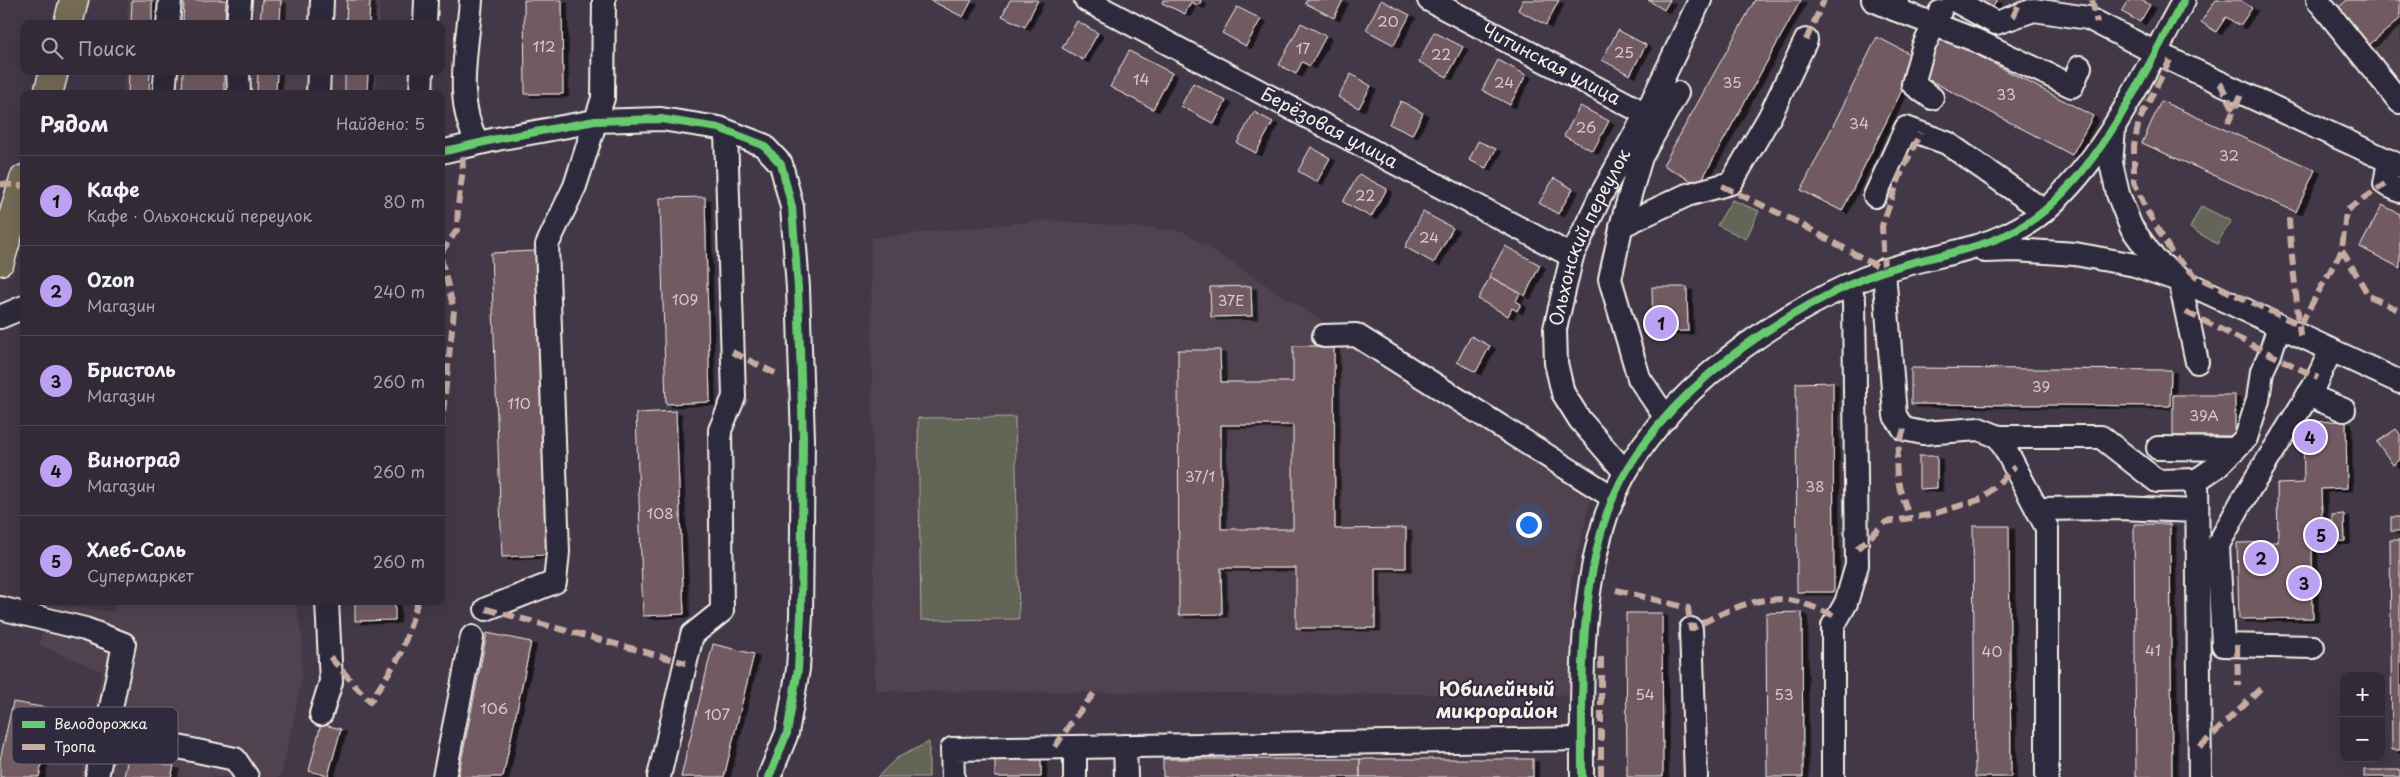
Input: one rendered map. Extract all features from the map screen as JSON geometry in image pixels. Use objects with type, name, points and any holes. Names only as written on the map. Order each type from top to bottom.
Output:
[{"type":"main road","points":[[69,20],[74,0]]},
{"type":"main road","points":[[49,90],[53,75]]},
{"type":"main road","points":[[0,261],[20,193]]},
{"type":"street","points":[[168,20],[170,0]]},
{"type":"street","points":[[238,20],[240,0]]},
{"type":"street","points":[[321,20],[322,0]]},
{"type":"street","points":[[425,20],[426,0]]},
{"type":"street","points":[[471,0],[464,84],[469,128],[478,143]]},
{"type":"street","points":[[486,609],[555,582],[558,525],[547,245],[575,186],[603,98],[604,0]]},
{"type":"street","name":"Берёзовая улица","points":[[1086,0],[1572,256]]},
{"type":"street","name":"Читинская улица","points":[[1429,0],[1646,114]]},
{"type":"street","name":"Ольхонский переулок","points":[[1625,472],[1580,420],[1563,393],[1556,363],[1555,329],[1572,256],[1600,197],[1646,114],[1700,0]]},
{"type":"street","points":[[1872,0],[1896,4],[1934,24],[1975,40],[2072,86],[2080,67]]},
{"type":"street","points":[[1932,98],[1913,84],[1923,48],[1946,0]]},
{"type":"street","points":[[1954,0],[1996,23],[2034,10],[2088,18]]},
{"type":"street","points":[[2059,0],[2088,18],[2154,52],[2394,164],[2385,184],[2400,191]]},
{"type":"street","points":[[1582,777],[1583,652],[1590,582],[1603,523],[1625,472],[1666,418],[1709,374],[1774,324],[1848,285],[1884,270],[1962,252],[2007,236],[2044,211],[2077,176],[2114,129],[2154,52],[2184,0]]},
{"type":"street","points":[[2318,0],[2400,102]]},
{"type":"street","points":[[1621,226],[1687,195],[1731,183],[1770,116],[1806,40]]},
{"type":"street","points":[[164,90],[166,75]]},
{"type":"street","points":[[238,75],[239,90]]},
{"type":"street","points":[[318,90],[319,75]]},
{"type":"street","points":[[421,90],[422,75]]},
{"type":"street","points":[[1666,418],[1639,378],[1610,278],[1621,226],[1641,157],[1677,93]]},
{"type":"street","points":[[445,151],[595,121],[662,119],[726,131],[763,145],[781,164],[792,207],[798,288],[803,440],[801,616],[798,669],[787,733],[769,777]]},
{"type":"street","points":[[1875,196],[1906,128],[1947,143],[2044,211]]},
{"type":"street","points":[[2114,129],[2111,164],[2118,194],[2131,227],[2155,260],[2182,280],[2197,362]]},
{"type":"street","points":[[659,777],[692,635],[722,611],[720,430],[734,397],[726,131]]},
{"type":"street","points":[[1962,252],[2015,250],[2076,254],[2135,265],[2182,280],[2400,382]]},
{"type":"street","points":[[1884,270],[1895,416],[1904,429],[1923,433],[1979,429],[1999,437],[2101,437],[2157,481],[2197,480],[2216,467],[2246,438],[2258,400],[2262,371],[2279,326]]},
{"type":"street","points":[[1833,777],[1833,626],[1846,604],[1857,565],[1854,300],[1848,285]]},
{"type":"street","points":[[0,317],[20,309]]},
{"type":"street","points":[[1324,336],[1356,335],[1614,498]]},
{"type":"street","points":[[2312,647],[2223,645],[2218,545],[2314,386],[2331,350]]},
{"type":"street","points":[[2308,395],[2344,410]]},
{"type":"street","points":[[1999,437],[2047,528],[2047,777]]},
{"type":"street","points":[[2158,448],[2235,449]]},
{"type":"street","points":[[2197,480],[2200,777]]},
{"type":"street","points":[[2037,510],[2120,508],[2197,511]]},
{"type":"street","points":[[320,714],[331,682],[327,605]]},
{"type":"street","points":[[0,608],[43,610],[124,644],[112,707]]},
{"type":"street","points":[[1691,629],[1696,777]]},
{"type":"street","points":[[444,777],[472,637]]},
{"type":"street","points":[[953,777],[952,749],[1582,739]]},
{"type":"street","points":[[1125,746],[1126,777]]},
{"type":"street","points":[[178,747],[235,759],[247,777]]},
{"type":"street","points":[[1075,747],[1075,777]]},
{"type":"street","points":[[97,777],[100,764]]},
{"type":"shaded area","points":[[128,0],[380,0],[379,20],[127,20]]},
{"type":"shaded area","points":[[2332,0],[2400,0],[2400,87]]},
{"type":"shaded area","points":[[124,75],[377,75],[375,90],[123,90]]},
{"type":"shaded area","points":[[1050,220],[1182,231],[1592,494],[1571,580],[1573,695],[875,691],[871,238]]},
{"type":"shaded area","points":[[51,605],[114,612],[115,605],[296,605],[302,638],[301,684],[281,777],[80,777],[83,764],[178,764],[178,707],[95,707],[102,671],[39,645]]},
{"type":"green space","points":[[1732,200],[1759,211],[1746,239],[1717,225]]},
{"type":"green space","points":[[2201,206],[2231,221],[2217,244],[2190,228]]},
{"type":"green space","points":[[1015,417],[1019,619],[921,620],[918,418]]},
{"type":"green space","points":[[929,742],[929,777],[877,777],[897,758]]},
{"type":"building","points":[[132,0],[152,0],[152,20],[131,20]]},
{"type":"building","points":[[184,0],[226,0],[225,20],[183,20]]},
{"type":"building","points":[[262,0],[281,0],[280,20],[260,20]]},
{"type":"building","points":[[347,0],[370,0],[369,20],[346,20]]},
{"type":"building","points":[[524,0],[562,0],[563,94],[525,94]]},
{"type":"building","points":[[930,0],[972,0],[963,17]]},
{"type":"building","points":[[1010,0],[1038,0],[1025,27],[1002,16]]},
{"type":"building","points":[[1163,0],[1201,0],[1199,6],[1191,2],[1185,14],[1162,3]]},
{"type":"building","points":[[1307,0],[1343,0],[1334,18],[1305,3]]},
{"type":"building","points":[[1381,0],[1410,15],[1394,45],[1366,30]]},
{"type":"building","points":[[1523,0],[1559,0],[1546,25],[1518,10]]},
{"type":"building","points":[[1648,0],[1670,0],[1664,10]]},
{"type":"building","points":[[1755,0],[1801,0],[1699,185],[1663,165]]},
{"type":"building","points":[[1970,0],[1997,0],[1991,10]]},
{"type":"building","points":[[2129,0],[2141,0],[2150,5],[2140,22],[2122,12]]},
{"type":"building","points":[[2216,0],[2240,0],[2252,8],[2240,26],[2226,17],[2216,32],[2201,22]]},
{"type":"building","points":[[2347,0],[2400,0],[2400,19],[2368,46],[2338,8]]},
{"type":"building","points":[[1237,7],[1261,19],[1246,46],[1222,33]]},
{"type":"building","points":[[1077,21],[1098,33],[1083,60],[1062,48]]},
{"type":"building","points":[[1301,23],[1326,36],[1310,66],[1302,62],[1296,74],[1279,65]]},
{"type":"building","points":[[1618,30],[1646,45],[1630,75],[1602,60]]},
{"type":"building","points":[[1434,32],[1463,47],[1447,77],[1419,62]]},
{"type":"building","points":[[1939,35],[2093,116],[2072,155],[1918,74]]},
{"type":"building","points":[[1877,37],[1918,58],[1842,211],[1801,190]]},
{"type":"building","points":[[1129,51],[1172,73],[1153,109],[1110,87]]},
{"type":"building","points":[[1498,60],[1526,75],[1510,105],[1482,90]]},
{"type":"building","points":[[1351,74],[1371,86],[1359,108],[1338,97]]},
{"type":"building","points":[[129,75],[150,75],[149,90],[128,90]]},
{"type":"building","points":[[183,75],[224,75],[224,90],[182,90]]},
{"type":"building","points":[[258,75],[277,75],[276,90],[257,90]]},
{"type":"building","points":[[345,75],[368,75],[367,90],[345,90]]},
{"type":"building","points":[[1193,83],[1226,101],[1214,124],[1181,106]]},
{"type":"building","points":[[1401,101],[1423,113],[1412,135],[1389,124]]},
{"type":"building","points":[[2161,101],[2315,170],[2296,212],[2142,143]]},
{"type":"building","points":[[1580,106],[1609,121],[1593,151],[1564,136]]},
{"type":"building","points":[[1254,112],[1273,122],[1256,153],[1237,143]]},
{"type":"building","points":[[1478,141],[1496,149],[1486,168],[1469,160]]},
{"type":"building","points":[[1311,147],[1330,158],[1317,182],[1298,171]]},
{"type":"building","points":[[1359,174],[1387,189],[1371,217],[1343,202]]},
{"type":"building","points":[[1554,178],[1573,189],[1558,214],[1539,203]]},
{"type":"building","points":[[705,197],[710,402],[666,404],[660,198]]},
{"type":"building","points":[[2382,205],[2400,214],[2400,268],[2360,247]]},
{"type":"building","points":[[1423,212],[1453,228],[1434,263],[1405,247]]},
{"type":"building","points":[[1505,246],[1540,265],[1525,296],[1489,276]]},
{"type":"building","points":[[536,251],[547,555],[502,557],[491,253]]},
{"type":"building","points":[[1490,277],[1520,293],[1516,301],[1521,304],[1517,311],[1512,308],[1508,316],[1478,299]]},
{"type":"building","points":[[1251,286],[1252,316],[1211,317],[1210,287]]},
{"type":"building","points":[[1652,287],[1687,287],[1688,331],[1653,332]]},
{"type":"building","points":[[1471,336],[1490,346],[1476,372],[1457,362]]},
{"type":"building","points":[[1293,346],[1334,346],[1335,529],[1406,528],[1406,568],[1375,568],[1375,628],[1296,628],[1296,568],[1221,568],[1222,614],[1179,615],[1178,350],[1220,350],[1221,382],[1293,382]],"holes":[[[1221,425],[1293,425],[1293,529],[1221,529]]]},
{"type":"building","points":[[1911,368],[2171,370],[2170,406],[1911,404]]},
{"type":"building","points":[[1833,382],[1834,592],[1797,592],[1796,383]]},
{"type":"building","points":[[2173,395],[2235,395],[2235,436],[2173,436]]},
{"type":"building","points":[[676,411],[684,614],[643,616],[636,413]]},
{"type":"building","points":[[2346,421],[2347,488],[2321,489],[2323,546],[2312,546],[2313,618],[2239,619],[2237,543],[2278,542],[2277,484],[2304,483],[2303,422]]},
{"type":"building","points":[[2396,429],[2400,434],[2400,460],[2393,465],[2377,442]]},
{"type":"building","points":[[1919,456],[1937,456],[1937,488],[1919,489]]},
{"type":"building","points":[[2344,514],[2345,541],[2333,542],[2332,515]]},
{"type":"building","points":[[2391,517],[2400,517],[2400,531],[2391,531]]},
{"type":"building","points":[[2134,524],[2170,524],[2172,777],[2136,777]]},
{"type":"building","points":[[1973,526],[2009,526],[2011,777],[1975,777]]},
{"type":"building","points":[[2390,540],[2400,540],[2400,750],[2392,750]]},
{"type":"building","points":[[355,605],[395,605],[395,620],[355,621]]},
{"type":"building","points":[[1802,612],[1803,777],[1767,777],[1766,613]]},
{"type":"building","points":[[1626,613],[1662,613],[1663,777],[1627,777]]},
{"type":"building","points":[[487,633],[531,642],[503,777],[458,777]]},
{"type":"building","points":[[713,644],[754,654],[724,777],[681,777]]},
{"type":"building","points":[[13,702],[42,707],[12,707],[12,764],[42,764],[39,777],[0,777],[0,760]]},
{"type":"building","points":[[321,724],[341,729],[328,776],[309,771]]},
{"type":"building","points":[[1041,757],[1041,777],[995,777],[995,758]]},
{"type":"building","points":[[1163,759],[1360,759],[1360,777],[1163,777]]},
{"type":"building","points":[[1360,759],[1533,759],[1533,777],[1360,777]]},
{"type":"building","points":[[127,764],[164,764],[174,766],[171,777],[124,777]]},
{"type":"building","points":[[2364,770],[2400,770],[2400,777],[2364,777]]},
{"type":"marked path","points":[[1806,40],[1824,0]]},
{"type":"marked path","points":[[2013,17],[2021,0]]},
{"type":"marked path","points":[[2092,0],[2097,23]]},
{"type":"marked path","points":[[2170,60],[2139,121],[2134,146],[2134,182],[2147,211],[2173,255],[2197,277],[2300,325],[2342,250],[2346,211],[2385,184]]},
{"type":"marked path","points":[[2220,83],[2234,110]]},
{"type":"marked path","points":[[2228,123],[2242,93]]},
{"type":"marked path","points":[[1884,270],[1882,226],[1900,176],[1920,133]]},
{"type":"marked path","points":[[445,247],[457,230],[463,170],[462,147]]},
{"type":"marked path","points":[[0,184],[20,186]]},
{"type":"marked path","points":[[1722,186],[1795,221],[1884,270]]},
{"type":"marked path","points":[[2289,218],[2300,336]]},
{"type":"marked path","points":[[2342,250],[2369,296],[2400,311]]},
{"type":"marked path","points":[[445,274],[454,310],[445,394]]},
{"type":"marked path","points":[[2186,312],[2318,378]]},
{"type":"marked path","points":[[732,352],[779,375]]},
{"type":"marked path","points":[[1904,429],[1896,464],[1901,493],[1910,518]]},
{"type":"marked path","points":[[1857,549],[1886,522],[1929,515],[1982,499],[2015,467]]},
{"type":"marked path","points":[[1616,590],[1688,608],[1691,629],[1741,606],[1767,600],[1781,599],[1800,602],[1838,617]]},
{"type":"marked path","points":[[330,657],[370,702],[401,654],[417,605]]},
{"type":"marked path","points":[[486,609],[686,663]]},
{"type":"marked path","points":[[2237,645],[2238,686]]},
{"type":"marked path","points":[[1601,653],[1601,777]]},
{"type":"marked path","points":[[2200,747],[2263,686]]},
{"type":"marked path","points":[[1055,747],[1095,692]]},
{"type":"cycle path","points":[[1582,777],[1582,682],[1586,619],[1595,557],[1603,526],[1619,484],[1644,445],[1674,408],[1710,374],[1748,344],[1789,317],[1830,294],[1870,276],[1892,268],[1983,244],[2005,235],[2026,224],[2045,210],[2068,188],[2106,138],[2139,84],[2184,0]]},
{"type":"cycle path","points":[[445,151],[497,139],[595,121],[661,119],[719,128],[763,145],[781,164],[792,207],[798,288],[803,439],[801,616],[798,669],[787,733],[769,777]]},
{"type":"place","name":"Кафе","points":[[1661,323]]},
{"type":"place","name":"Виноград","points":[[2310,437]]},
{"type":"place","name":"Хлеб-Соль","points":[[2321,535]]},
{"type":"place","name":"Ozon","points":[[2261,558]]},
{"type":"place","name":"Бристоль","points":[[2304,583]]},
{"type":"district","name":"Юбилейный микрорайон","points":[[1497,700]]}]
